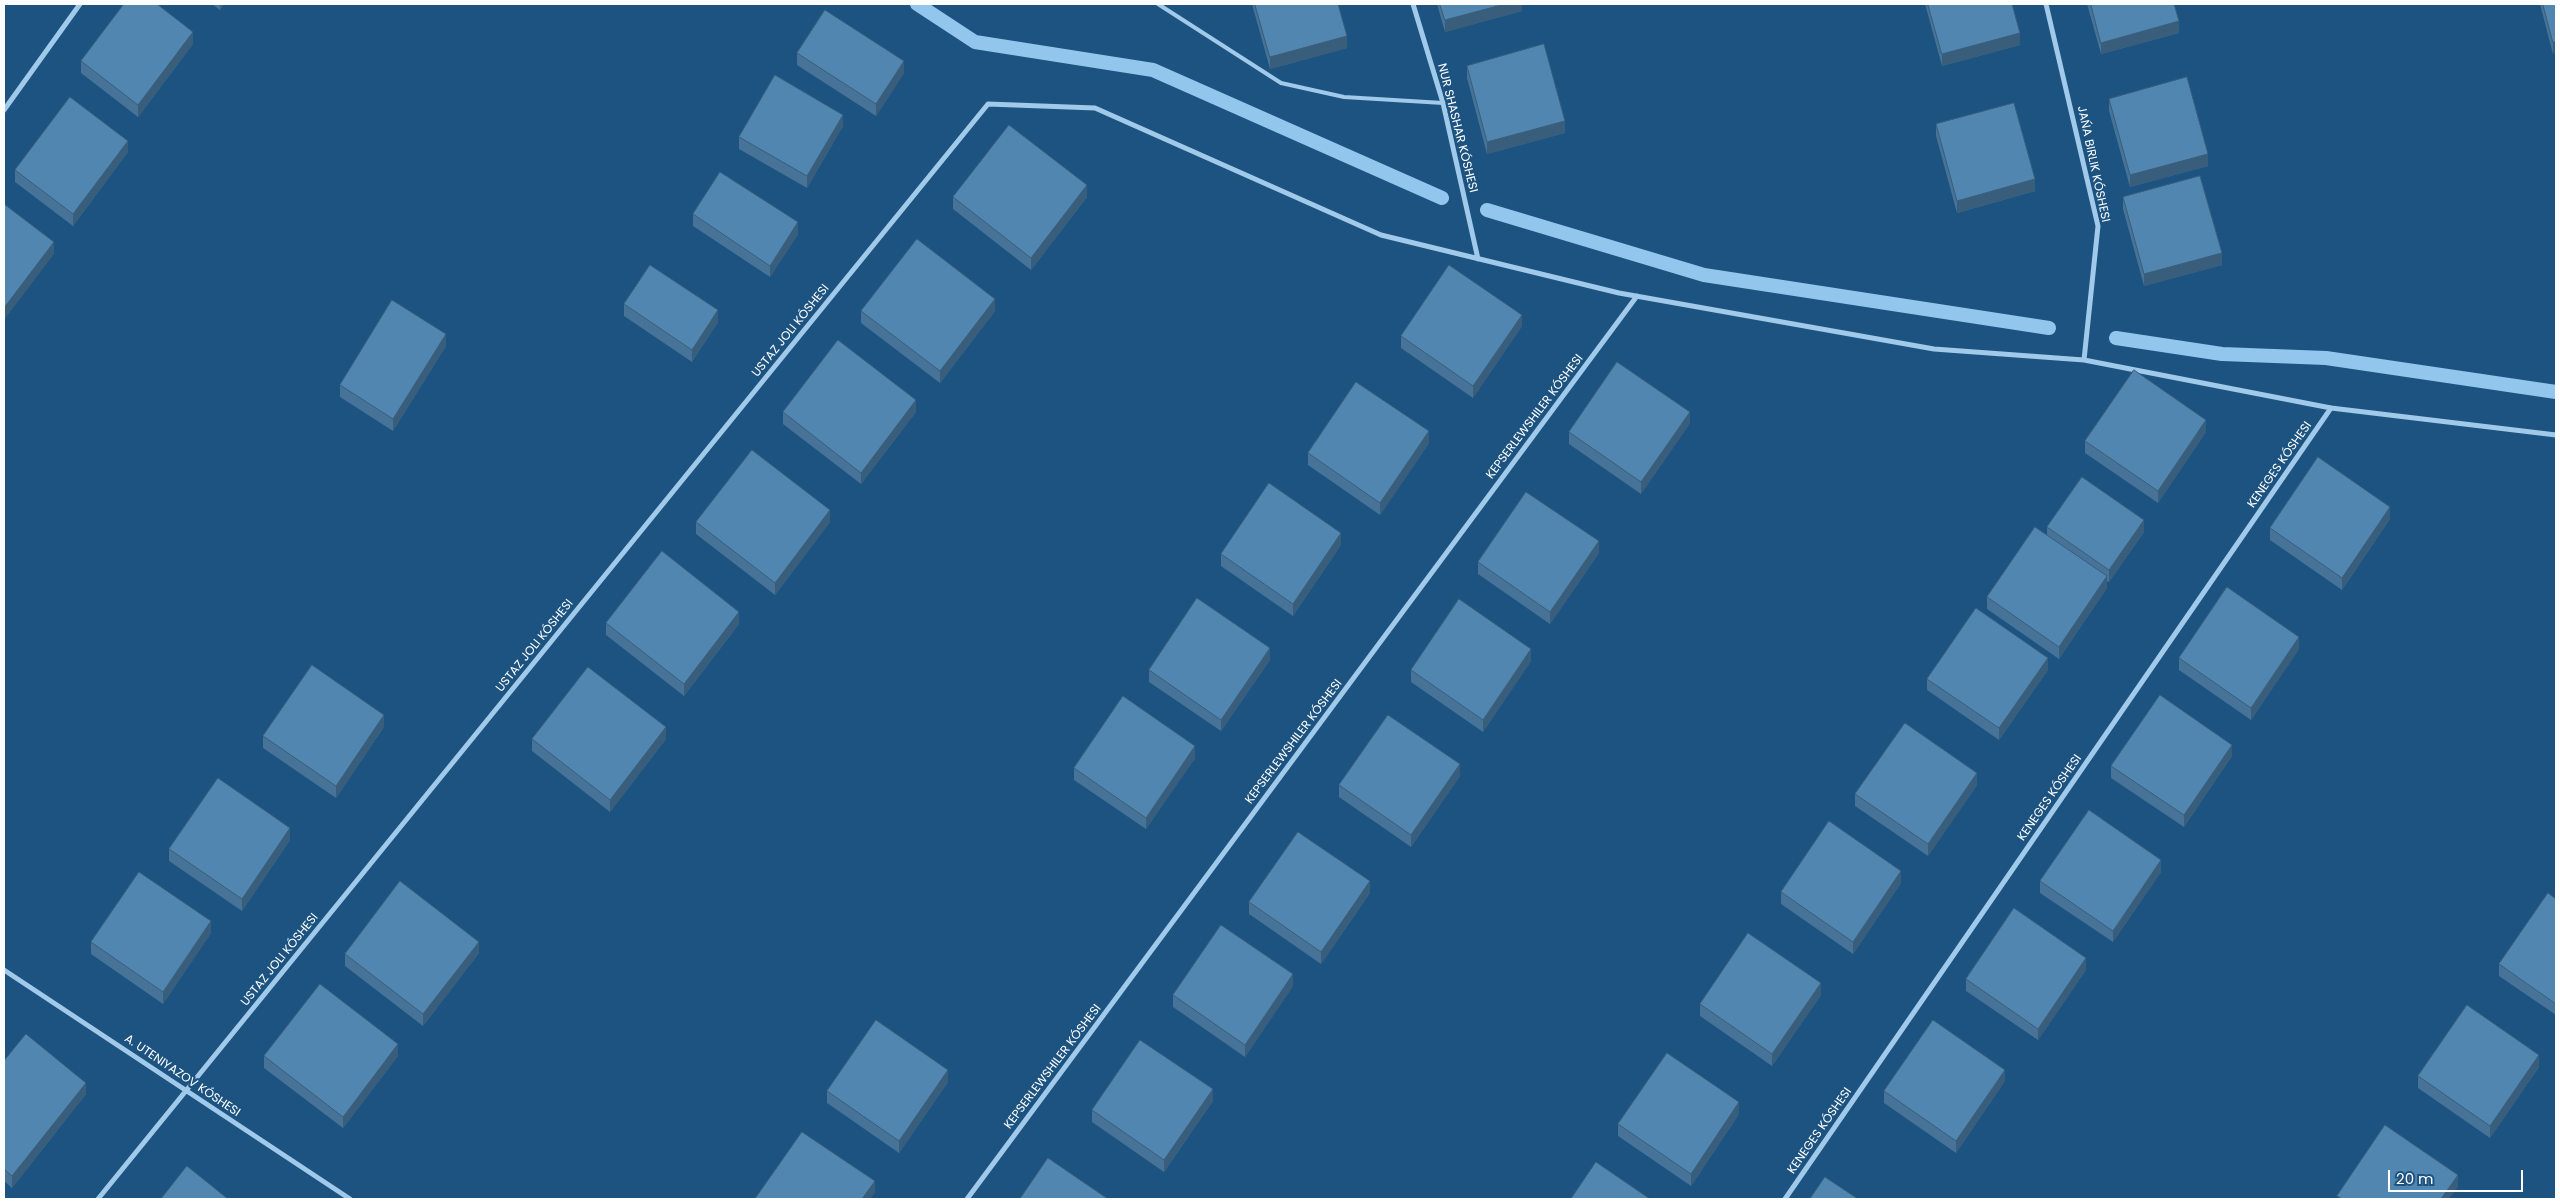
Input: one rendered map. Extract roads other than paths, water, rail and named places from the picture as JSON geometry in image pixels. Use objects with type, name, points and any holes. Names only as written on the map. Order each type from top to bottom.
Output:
[{"type":"street","points":[[4,110],[80,4]]},
{"type":"street","name":"NUR SHASHAR KÓSHESI","points":[[1413,4],[1443,103],[1478,259]]},
{"type":"street","name":"JAŃA BIRLIK KÓSHESI","points":[[2046,4],[2098,226],[2084,360]]},
{"type":"street","points":[[98,1199],[988,104],[1095,108],[1381,235],[1637,296],[1934,349],[2084,360],[2332,408],[2556,435]]},
{"type":"street","name":"KEPSERLEWSHILER KÓSHESI","points":[[967,1199],[1637,296]]},
{"type":"street","name":"KENEGES KÓSHESI","points":[[1785,1199],[2332,408]]},
{"type":"street","name":"A. UTENIYAZOV KÓSHESI","points":[[4,970],[350,1199]]},
{"type":"lane","points":[[1158,4],[1281,83],[1344,97],[1443,103]]},
{"type":"waterway","points":[[917,4],[975,42],[1153,70],[1442,198]]},
{"type":"waterway","points":[[1487,210],[1704,275],[2049,328]]},
{"type":"waterway","points":[[2116,338],[2222,354],[2326,358],[2556,392]]}]
